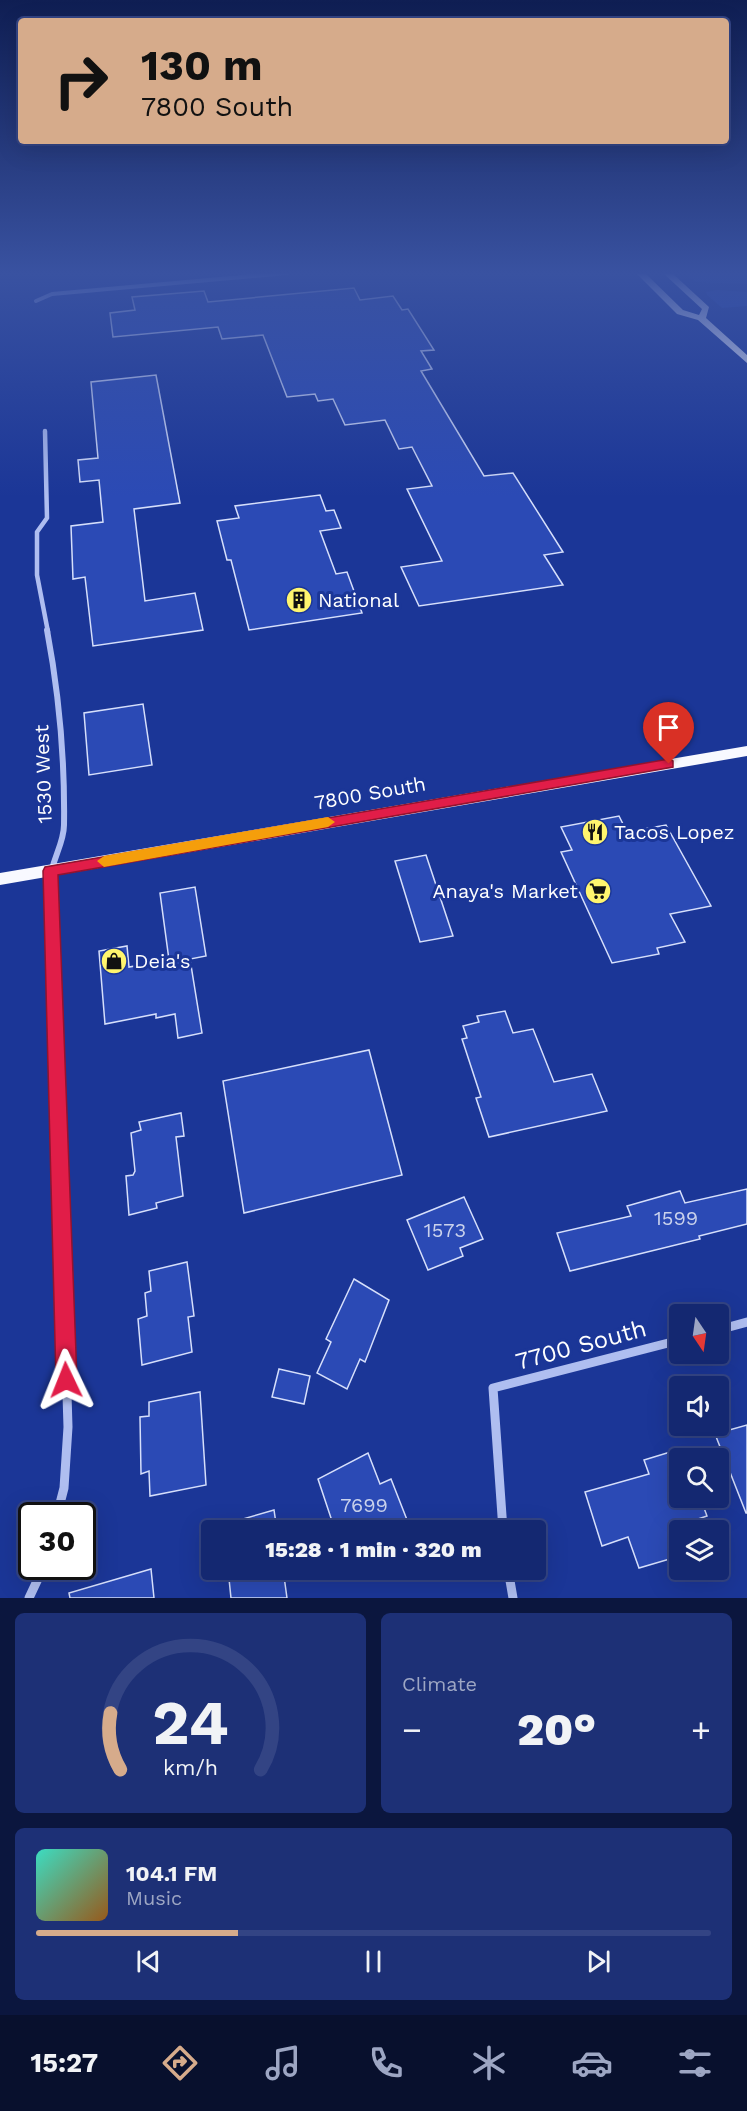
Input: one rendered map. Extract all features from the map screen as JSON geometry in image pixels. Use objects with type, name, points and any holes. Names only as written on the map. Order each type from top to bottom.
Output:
[{"type":"main road","points":[[733,348],[747,360]]},
{"type":"main road","name":"7800 South","points":[[0,879],[747,751]]},
{"type":"street","name":"1530 West","points":[[45,431],[47,518],[37,532],[37,575],[58,687],[64,828],[50,871],[68,1427],[64,1488],[60,1502]]},
{"type":"street","points":[[729,1327],[747,1322]]},
{"type":"street","name":"7700 South","points":[[502,1520],[493,1388],[669,1343]]},
{"type":"street","points":[[29,1598],[37,1580]]},
{"type":"street","points":[[510,1580],[513,1598]]},
{"type":"building","points":[[268,348],[432,348],[434,350],[421,351],[432,369],[421,371],[484,476],[513,473],[563,552],[544,555],[563,585],[419,606],[401,567],[442,561],[407,489],[432,486],[412,447],[399,449],[385,420],[345,425],[333,399],[318,401],[315,394],[287,397]]},
{"type":"building","points":[[156,375],[180,503],[134,509],[145,601],[195,593],[203,630],[93,646],[85,577],[73,579],[71,526],[103,522],[99,480],[80,482],[78,460],[98,458],[91,382]]},
{"type":"building","points":[[320,495],[326,511],[334,510],[341,528],[320,531],[336,574],[347,572],[362,613],[249,630],[231,560],[227,560],[217,521],[239,518],[235,506]]},
{"type":"building","points":[[143,704],[152,765],[89,775],[84,713]]},
{"type":"building","points":[[619,816],[627,832],[666,825],[711,906],[670,914],[685,942],[657,948],[659,954],[612,963],[561,852],[572,850],[561,827]]},
{"type":"building","points":[[426,855],[453,936],[420,942],[395,861]]},
{"type":"building","points":[[195,887],[206,956],[190,959],[202,1033],[178,1038],[175,1014],[156,1018],[156,1014],[105,1024],[99,951],[127,946],[129,967],[169,960],[160,893]]},
{"type":"building","points":[[505,1011],[513,1033],[533,1029],[554,1082],[592,1074],[607,1111],[489,1137],[476,1098],[481,1097],[462,1039],[467,1038],[463,1026],[479,1022],[477,1016]]},
{"type":"building","points":[[369,1050],[402,1175],[244,1213],[223,1081]]},
{"type":"building","points":[[181,1113],[184,1136],[176,1137],[183,1196],[156,1203],[157,1208],[129,1215],[126,1176],[133,1175],[135,1171],[131,1133],[141,1130],[139,1122]]},
{"type":"building","points":[[747,1189],[747,1224],[699,1236],[700,1239],[570,1271],[557,1233],[631,1216],[627,1206],[680,1191],[685,1203]]},
{"type":"building","points":[[464,1197],[483,1239],[460,1248],[463,1256],[428,1270],[407,1220]]},
{"type":"building","points":[[187,1262],[194,1316],[188,1317],[192,1352],[142,1365],[138,1319],[147,1316],[145,1293],[151,1291],[149,1271]]},
{"type":"building","points":[[354,1279],[389,1300],[365,1362],[360,1359],[347,1389],[317,1373],[331,1342],[326,1339]]},
{"type":"building","points":[[279,1369],[310,1376],[304,1404],[272,1397]]},
{"type":"building","points":[[200,1392],[206,1485],[150,1496],[149,1471],[141,1474],[140,1417],[149,1416],[149,1402]]},
{"type":"building","points":[[747,1425],[747,1513],[729,1470],[729,1448],[720,1448],[716,1436],[729,1436],[729,1430]]},
{"type":"building","points":[[669,1452],[669,1508],[704,1508],[707,1516],[698,1520],[669,1520],[669,1559],[639,1568],[628,1537],[602,1546],[585,1492],[649,1474],[644,1460]]},
{"type":"building","points":[[368,1453],[380,1484],[391,1479],[407,1520],[332,1520],[318,1479]]},
{"type":"building","points":[[274,1510],[276,1520],[239,1520]]},
{"type":"building","points":[[151,1569],[154,1598],[70,1598],[69,1593]]},
{"type":"building","points":[[229,1580],[285,1580],[287,1598],[231,1598]]},
{"type":"slow traffic","points":[[104,861],[328,822]]},
{"type":"place","name":"National","points":[[299,600]]},
{"type":"place","name":"Tacos Lopez","points":[[595,832]]},
{"type":"place","name":"Anaya's Market","points":[[598,891]]},
{"type":"place","name":"Deia's","points":[[114,961]]},
{"type":"route","points":[[66,1380],[50,871],[669,764]]}]
